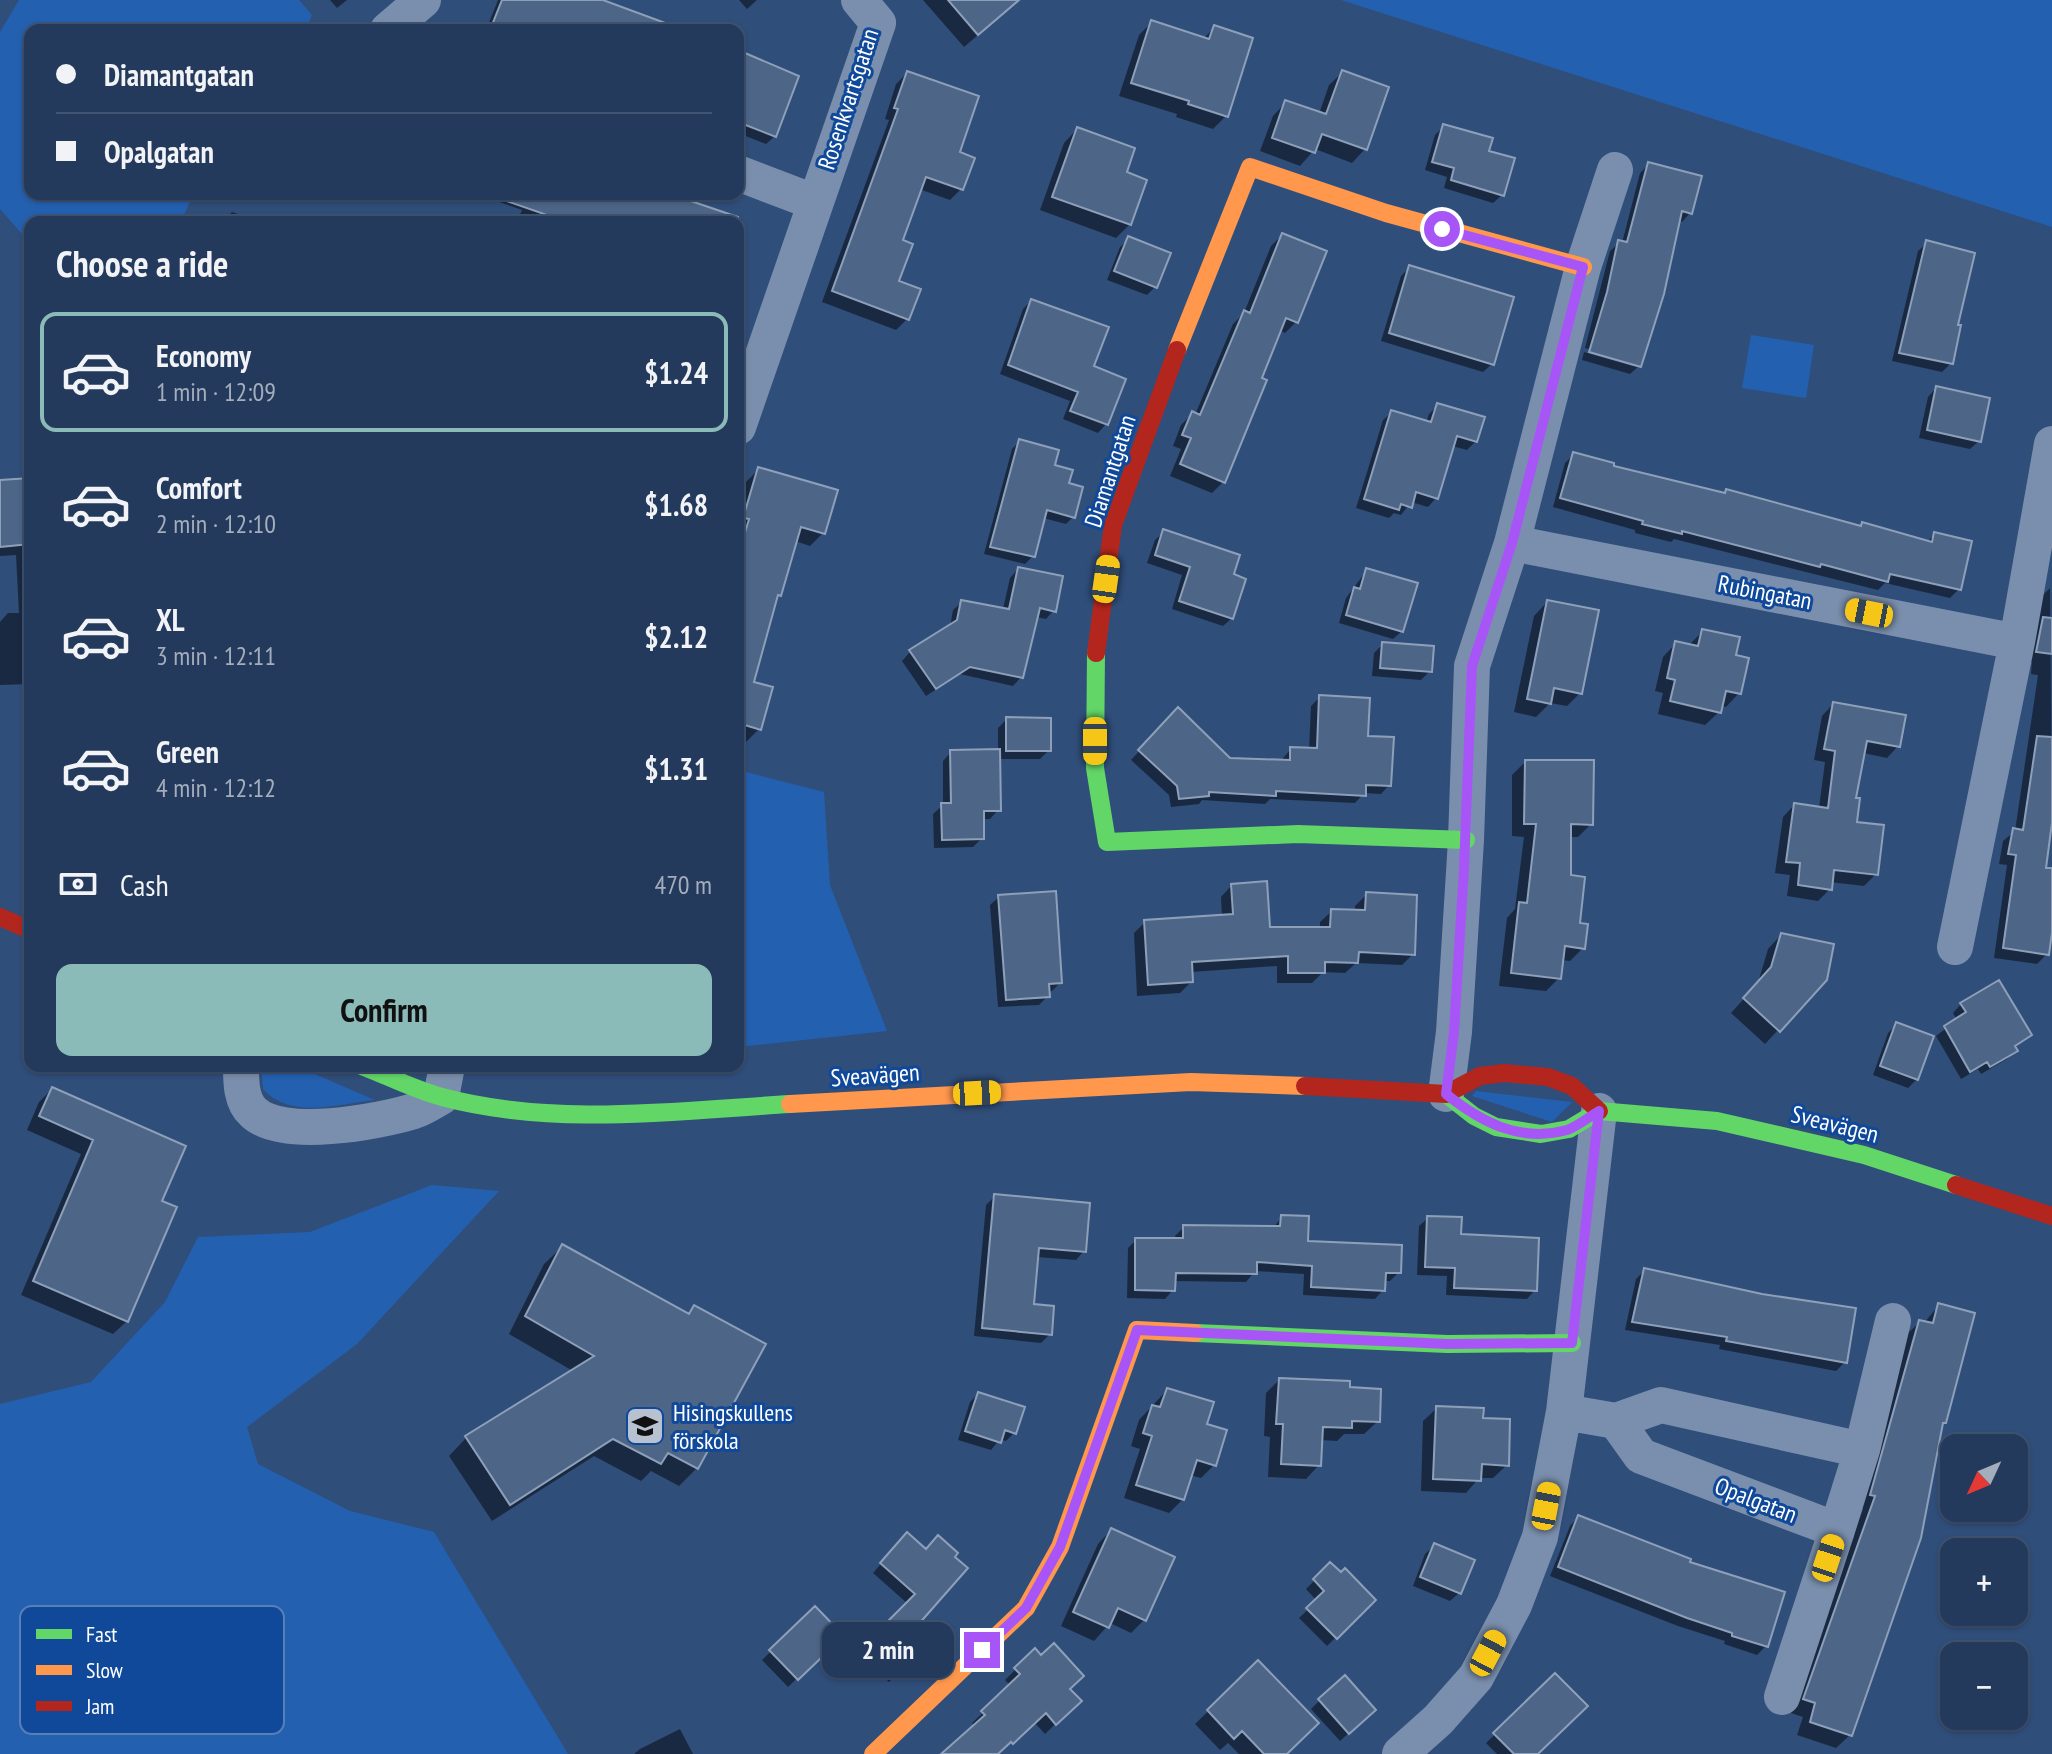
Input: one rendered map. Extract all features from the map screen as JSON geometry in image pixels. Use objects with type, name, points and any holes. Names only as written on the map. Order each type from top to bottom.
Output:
[{"type":"street","points":[[395,24],[423,0]]},
{"type":"street","name":"Rosenkvartsgatan","points":[[744,409],[878,23],[859,0]]},
{"type":"street","name":"Diamantgatan","points":[[1466,840],[1298,834],[1107,842],[1095,768],[1095,660],[1113,525],[1176,352],[1250,167],[1386,213],[1583,267]]},
{"type":"street","points":[[1446,1094],[1454,1032],[1466,840],[1472,666],[1512,543],[1583,267],[1615,170]]},
{"type":"street","name":"Rosenkvartsgatan","points":[[744,175],[814,202]]},
{"type":"street","points":[[1955,947],[2017,642],[2052,444]]},
{"type":"street","name":"Rubingatan","points":[[1512,543],[2017,642]]},
{"type":"street","points":[[0,917],[24,927]]},
{"type":"street","points":[[241,1072],[243,1097],[252,1112],[271,1124],[305,1129],[417,1111],[444,1081]]},
{"type":"street","name":"Sveavägen","points":[[395,1072],[444,1081],[506,1109],[597,1115],[1191,1082],[1446,1094]]},
{"type":"street","points":[[1446,1094],[1480,1076],[1504,1073],[1548,1077],[1572,1086],[1599,1111]]},
{"type":"street","points":[[1446,1094],[1474,1116],[1496,1127],[1541,1134],[1569,1129],[1599,1111]]},
{"type":"street","points":[[1400,1754],[1438,1720],[1476,1677],[1514,1605],[1540,1537],[1564,1412],[1599,1111]]},
{"type":"street","name":"Sveavägen","points":[[1599,1111],[1717,1121],[1849,1151],[2052,1216]]},
{"type":"street","points":[[1782,1697],[1862,1450],[1893,1321]]},
{"type":"street","points":[[873,1754],[1026,1608],[1060,1547],[1137,1330],[1447,1344],[1572,1343]]},
{"type":"street","points":[[1564,1412],[1616,1421],[1661,1405],[1862,1450]]},
{"type":"street","name":"Opalgatan","points":[[1616,1421],[1641,1456],[1837,1530]]},
{"type":"shaded area","points":[[19,0],[299,0],[312,15],[308,24],[24,24],[24,200],[190,200],[184,216],[24,216],[24,236],[0,209],[0,32]]},
{"type":"shaded area","points":[[1341,0],[2052,0],[2052,227]]},
{"type":"shaded area","points":[[1751,335],[1814,345],[1806,398],[1742,388]]},
{"type":"shaded area","points":[[744,772],[824,792],[830,885],[887,1031],[744,1046]]},
{"type":"shaded area","points":[[262,1072],[310,1072],[375,1100],[316,1108],[301,1107],[274,1099],[263,1089]]},
{"type":"shaded area","points":[[1476,1091],[1572,1102],[1552,1122],[1472,1096]]},
{"type":"shaded area","points":[[432,1185],[499,1191],[357,1344],[247,1427],[258,1464],[350,1511],[434,1532],[568,1754],[0,1754],[0,1404],[91,1382],[165,1302],[198,1237],[310,1232]]},
{"type":"building","points":[[502,0],[603,0],[668,24],[492,24]]},
{"type":"building","points":[[948,0],[1019,0],[978,35]]},
{"type":"building","points":[[1151,20],[1209,39],[1214,25],[1253,38],[1228,117],[1131,83]]},
{"type":"building","points":[[744,53],[799,76],[776,137],[744,124]]},
{"type":"building","points":[[1342,70],[1389,87],[1367,150],[1322,134],[1315,153],[1272,138],[1285,100],[1326,114]]},
{"type":"building","points":[[907,71],[979,96],[960,152],[975,158],[963,190],[926,177],[903,240],[913,244],[899,281],[921,289],[909,320],[832,291],[898,109],[894,108]]},
{"type":"building","points":[[1443,124],[1493,138],[1489,151],[1515,158],[1504,196],[1451,180],[1454,168],[1432,162]]},
{"type":"building","points":[[1077,127],[1135,148],[1127,172],[1147,180],[1131,225],[1052,197]]},
{"type":"building","points":[[1648,162],[1702,176],[1692,214],[1682,211],[1664,294],[1641,367],[1589,352],[1618,240],[1627,242]]},
{"type":"building","points":[[504,200],[688,200],[735,216],[550,216]]},
{"type":"building","points":[[1282,233],[1327,251],[1298,323],[1286,318],[1262,378],[1267,380],[1225,483],[1180,464],[1191,438],[1182,435],[1192,411],[1200,415],[1244,310],[1250,313]]},
{"type":"building","points":[[1128,236],[1171,253],[1157,288],[1114,271]]},
{"type":"building","points":[[1926,240],[1975,253],[1958,325],[1961,325],[1953,364],[1899,353]]},
{"type":"building","points":[[1409,265],[1514,297],[1494,365],[1389,333]]},
{"type":"building","points":[[1031,299],[1109,327],[1094,366],[1126,379],[1108,425],[1070,411],[1078,392],[1008,365]]},
{"type":"building","points":[[1936,386],[1990,398],[1981,442],[1927,430]]},
{"type":"building","points":[[1437,403],[1485,417],[1477,442],[1457,436],[1438,499],[1416,492],[1412,508],[1401,504],[1399,510],[1364,499],[1391,410],[1431,422]]},
{"type":"building","points":[[1019,439],[1059,450],[1055,465],[1073,470],[1069,483],[1083,487],[1075,518],[1047,510],[1035,557],[990,547]]},
{"type":"building","points":[[1573,452],[1614,463],[1614,466],[1725,493],[1726,489],[1932,542],[1934,532],[1972,541],[1961,590],[1890,574],[1888,582],[1821,564],[1820,567],[1682,531],[1682,534],[1642,524],[1643,521],[1560,498]]},
{"type":"building","points":[[758,467],[838,490],[825,534],[801,527],[781,596],[778,595],[754,682],[773,687],[761,730],[744,725],[744,536],[749,519],[744,518]]},
{"type":"building","points":[[24,478],[24,545],[0,547],[0,480]]},
{"type":"building","points":[[1163,529],[1240,555],[1234,574],[1246,579],[1233,619],[1179,601],[1190,567],[1155,555]]},
{"type":"building","points":[[1018,567],[1063,576],[1056,612],[1040,608],[1023,678],[970,667],[936,689],[909,650],[957,620],[961,600],[1009,609]]},
{"type":"building","points":[[1366,568],[1418,583],[1403,632],[1346,615],[1354,587],[1360,589]]},
{"type":"building","points":[[1547,600],[1599,610],[1582,694],[1554,688],[1551,704],[1527,699]]},
{"type":"building","points":[[2043,617],[2052,618],[2052,654],[2036,652]]},
{"type":"building","points":[[1702,629],[1740,637],[1736,655],[1749,658],[1741,694],[1726,691],[1721,713],[1670,701],[1675,680],[1667,678],[1675,641],[1698,646]]},
{"type":"building","points":[[1382,642],[1434,646],[1432,672],[1380,668]]},
{"type":"building","points":[[1319,695],[1370,698],[1368,736],[1394,737],[1391,786],[1366,785],[1366,796],[1276,791],[1276,796],[1209,792],[1209,796],[1179,799],[1177,786],[1138,750],[1178,707],[1230,758],[1290,760],[1290,747],[1317,748]]},
{"type":"building","points":[[1833,702],[1906,715],[1900,747],[1867,741],[1856,798],[1860,798],[1857,822],[1884,825],[1878,875],[1834,870],[1832,890],[1798,885],[1800,863],[1786,862],[1794,803],[1828,808],[1835,751],[1824,749]]},
{"type":"building","points":[[1006,717],[1051,718],[1051,751],[1006,751]]},
{"type":"building","points":[[2037,736],[2052,737],[2052,823],[2046,868],[2052,868],[2049,955],[2003,948],[2016,855],[2008,854],[2013,828],[2023,830]]},
{"type":"building","points":[[1000,749],[1001,811],[984,811],[984,839],[942,840],[941,803],[951,803],[950,750]]},
{"type":"building","points":[[1525,760],[1594,760],[1593,825],[1571,824],[1571,875],[1585,877],[1580,923],[1588,924],[1585,949],[1565,946],[1561,979],[1511,973],[1519,902],[1527,903],[1536,824],[1524,824]]},
{"type":"building","points":[[1267,881],[1270,927],[1330,927],[1331,909],[1365,910],[1366,892],[1417,895],[1415,955],[1359,952],[1358,963],[1325,962],[1325,973],[1288,973],[1288,956],[1192,962],[1193,982],[1148,985],[1144,920],[1233,914],[1231,884]]},
{"type":"building","points":[[1056,891],[1062,983],[1049,984],[1050,997],[1006,1000],[998,895]]},
{"type":"building","points":[[1781,933],[1834,944],[1827,980],[1780,1032],[1743,998],[1771,967]]},
{"type":"building","points":[[1999,980],[2032,1035],[2015,1046],[2018,1051],[1990,1067],[1987,1062],[1970,1072],[1944,1026],[1966,1012],[1960,1003]]},
{"type":"building","points":[[1896,1022],[1934,1036],[1918,1080],[1880,1066]]},
{"type":"building","points":[[52,1087],[186,1146],[162,1201],[177,1207],[128,1322],[33,1281],[93,1140],[39,1116]]},
{"type":"building","points":[[994,1194],[1090,1203],[1086,1252],[1039,1248],[1034,1304],[1054,1306],[1052,1335],[982,1328]]},
{"type":"building","points":[[1281,1215],[1309,1216],[1308,1241],[1402,1245],[1401,1273],[1386,1273],[1385,1291],[1311,1287],[1312,1266],[1257,1262],[1257,1274],[1176,1273],[1175,1291],[1135,1290],[1135,1238],[1183,1238],[1183,1225],[1280,1226]]},
{"type":"building","points":[[1427,1216],[1462,1217],[1461,1234],[1539,1238],[1537,1291],[1454,1288],[1455,1268],[1425,1267]]},
{"type":"building","points":[[562,1244],[689,1314],[694,1305],[766,1344],[698,1469],[668,1453],[661,1464],[613,1439],[510,1505],[465,1436],[594,1356],[525,1316]]},
{"type":"building","points":[[1644,1268],[1762,1294],[1856,1308],[1847,1363],[1726,1341],[1727,1337],[1632,1322]]},
{"type":"building","points":[[1938,1303],[1975,1313],[1946,1423],[1943,1423],[1940,1434],[1921,1538],[1852,1736],[1810,1722],[1815,1703],[1803,1699],[1875,1496],[1870,1495],[1919,1320],[1933,1323]]},
{"type":"building","points":[[1279,1378],[1350,1381],[1350,1387],[1381,1389],[1380,1422],[1352,1421],[1352,1428],[1323,1427],[1321,1466],[1281,1464],[1283,1424],[1276,1424]]},
{"type":"building","points":[[1167,1388],[1214,1402],[1207,1424],[1227,1430],[1216,1466],[1197,1460],[1184,1500],[1136,1485],[1152,1436],[1143,1433],[1152,1405],[1160,1407]]},
{"type":"building","points":[[978,1392],[1025,1407],[1016,1434],[1005,1430],[1001,1443],[965,1431]]},
{"type":"building","points":[[1436,1406],[1484,1408],[1483,1418],[1510,1419],[1509,1466],[1482,1464],[1481,1481],[1433,1479]]},
{"type":"building","points":[[1578,1515],[1691,1559],[1690,1562],[1785,1592],[1768,1647],[1732,1636],[1732,1633],[1558,1567]]},
{"type":"building","points":[[1111,1528],[1175,1557],[1146,1621],[1118,1608],[1109,1628],[1073,1612]]},
{"type":"building","points":[[907,1532],[926,1549],[938,1535],[958,1553],[955,1557],[968,1568],[910,1634],[925,1649],[899,1675],[866,1643],[915,1594],[880,1563]]},
{"type":"building","points":[[1434,1543],[1475,1560],[1461,1594],[1420,1577]]},
{"type":"building","points":[[1330,1562],[1341,1572],[1345,1568],[1376,1600],[1337,1639],[1306,1608],[1324,1591],[1313,1579]]},
{"type":"building","points":[[815,1606],[844,1636],[798,1680],[769,1650]]},
{"type":"building","points":[[1054,1643],[1084,1676],[1070,1689],[1082,1701],[1056,1725],[1046,1713],[998,1754],[941,1754],[985,1715],[981,1711],[1020,1674],[1014,1668],[1035,1648],[1041,1655]]},
{"type":"building","points":[[1258,1660],[1319,1723],[1287,1754],[1264,1754],[1242,1731],[1234,1739],[1207,1710]]},
{"type":"building","points":[[1555,1673],[1588,1706],[1538,1754],[1514,1754],[1493,1733]]},
{"type":"building","points":[[1345,1675],[1376,1710],[1349,1734],[1318,1699]]},
{"type":"traffic: fast","points":[[1096,653],[1095,768],[1107,842],[1298,834],[1466,840]]},
{"type":"traffic: fast","points":[[376,1072],[442,1097],[528,1112],[659,1113],[790,1104]]},
{"type":"traffic: fast","points":[[1446,1094],[1474,1116],[1496,1127],[1541,1134],[1569,1129],[1599,1111],[1717,1121],[1864,1155],[1956,1185]]},
{"type":"traffic: fast","points":[[1195,1333],[1447,1344],[1572,1343]]},
{"type":"traffic: slow","points":[[1177,350],[1250,167],[1386,213],[1583,267]]},
{"type":"traffic: slow","points":[[790,1104],[1191,1082],[1305,1086]]},
{"type":"traffic: slow","points":[[873,1754],[1026,1608],[1060,1547],[1137,1330],[1195,1333]]},
{"type":"traffic: jam","points":[[1096,653],[1113,525],[1177,350]]},
{"type":"traffic: jam","points":[[0,917],[24,927]]},
{"type":"traffic: jam","points":[[1305,1086],[1446,1094],[1480,1076],[1504,1073],[1548,1077],[1572,1086],[1599,1111]]},
{"type":"traffic: jam","points":[[1956,1185],[2052,1216]]},
{"type":"place","name":"Hisingskullens förskola","points":[[645,1426]]},
{"type":"route","points":[[982,1650],[1026,1608],[1060,1547],[1137,1330],[1447,1344],[1572,1343],[1599,1111],[1569,1129],[1541,1134],[1496,1127],[1474,1116],[1446,1094],[1454,1032],[1464,868],[1472,666],[1512,543],[1583,267],[1442,229]]}]
